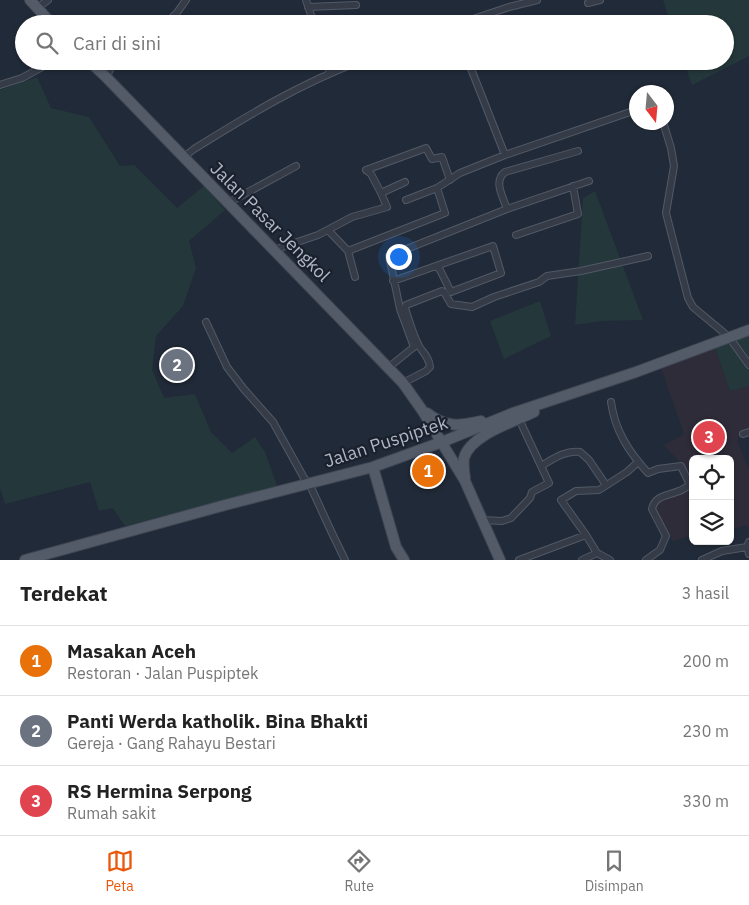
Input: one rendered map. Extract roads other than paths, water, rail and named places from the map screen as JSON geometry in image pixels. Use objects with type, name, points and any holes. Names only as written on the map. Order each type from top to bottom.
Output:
[{"type":"main road","points":[[33,4],[43,15]]},
{"type":"main road","name":"Jalan Pasar Jengkol","points":[[99,70],[403,383],[422,410],[465,481],[498,558]]},
{"type":"main road","name":"Jalan Puspiptek","points":[[25,560],[373,467],[749,330]]},
{"type":"main road","points":[[422,410],[436,421],[460,426],[516,416]]},
{"type":"main road","points":[[465,481],[463,460],[472,444],[516,416]]},
{"type":"main road","points":[[373,467],[396,547],[404,560]]},
{"type":"street","points":[[33,4],[48,0]]},
{"type":"street","points":[[485,15],[537,0]]},
{"type":"street","points":[[588,3],[600,0]]},
{"type":"street","points":[[175,15],[183,1]]},
{"type":"street","points":[[311,15],[307,3],[356,5]]},
{"type":"street","points":[[0,85],[22,78],[37,70]]},
{"type":"street","points":[[106,77],[110,70]]},
{"type":"street","points":[[329,70],[330,74]]},
{"type":"street","points":[[184,158],[194,149],[255,111],[340,70]]},
{"type":"street","points":[[472,70],[506,155]]},
{"type":"street","points":[[406,200],[437,188],[460,173],[629,112]]},
{"type":"street","points":[[665,130],[674,166],[666,213],[688,298],[694,307],[729,337],[749,365]]},
{"type":"street","points":[[274,250],[318,235],[352,217],[387,207],[371,174],[366,170],[426,148],[432,159],[442,157],[450,180]]},
{"type":"street","points":[[507,208],[498,182],[502,174],[578,151]]},
{"type":"street","points":[[228,203],[296,166]]},
{"type":"street","points":[[389,367],[414,347],[400,308],[389,256],[507,208],[589,181]]},
{"type":"street","points":[[381,193],[405,182]]},
{"type":"street","points":[[516,235],[577,215],[573,186]]},
{"type":"street","points":[[348,251],[445,214],[437,188]]},
{"type":"street","points":[[328,230],[348,251],[355,277]]},
{"type":"street","points":[[394,281],[493,246],[501,273],[451,292],[438,266]]},
{"type":"street","points":[[403,383],[430,367],[428,357],[419,346],[405,308],[406,305],[442,291],[451,304],[472,307],[494,297],[538,282],[547,276],[582,271],[648,256]]},
{"type":"street","points":[[206,322],[227,367],[273,422],[304,478],[309,483],[330,531],[346,560]]},
{"type":"street","points":[[611,402],[612,412],[620,436],[648,474],[658,470],[681,466],[690,485],[653,503],[652,509],[666,536],[660,550],[646,560]]},
{"type":"street","points":[[482,520],[502,521],[511,518],[530,498],[532,492],[549,483],[516,416]]},
{"type":"street","points":[[541,466],[561,454],[580,452],[589,460],[606,485]]},
{"type":"street","points":[[610,560],[597,553],[562,500],[576,491],[599,490],[627,472],[638,462]]},
{"type":"street","points":[[519,560],[586,536]]},
{"type":"street","points":[[702,560],[722,551],[749,548]]},
{"type":"street","points":[[582,560],[597,553]]},
{"type":"place","name":"Panti Werda katholik. Bina Bhakti","points":[[177,365]]},
{"type":"place","name":"RS Hermina Serpong","points":[[709,437]]},
{"type":"place","name":"Masakan Aceh","points":[[428,471]]}]
